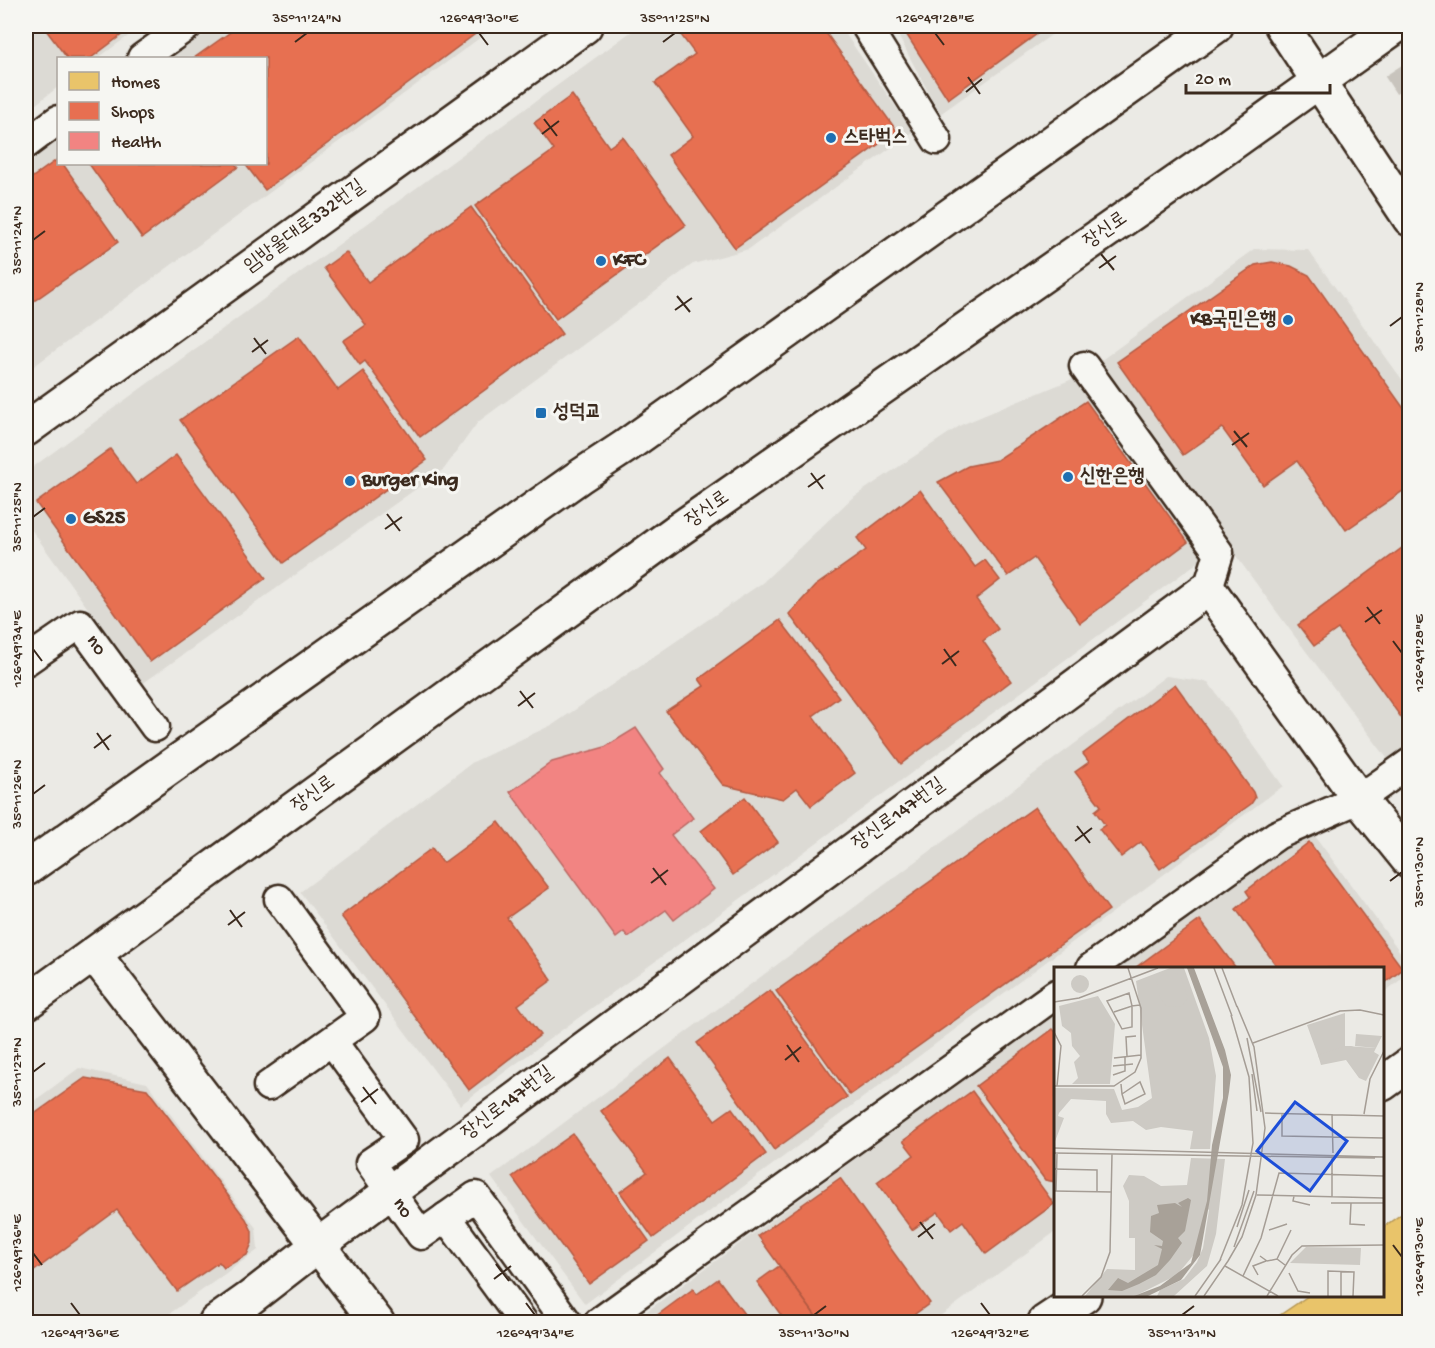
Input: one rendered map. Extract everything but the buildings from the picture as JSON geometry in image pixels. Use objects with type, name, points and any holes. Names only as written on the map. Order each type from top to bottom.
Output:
[{"type":"main road","name":"임방울대로332번길","points":[[26,429],[585,26]]},
{"type":"main road","points":[[30,858],[646,432],[1216,26]]},
{"type":"main road","points":[[1282,26],[1410,219]]},
{"type":"main road","name":"장신로","points":[[26,1003],[678,530],[1396,26]]},
{"type":"main road","points":[[1208,588],[1359,799],[1410,862]]},
{"type":"main road","name":"장신로147번길","points":[[216,1323],[317,1245],[1208,588]]},
{"type":"main road","points":[[94,954],[377,1323]]},
{"type":"main road","points":[[1384,1083],[1410,1064]]},
{"type":"main road","points":[[1045,1323],[1083,1297]]},
{"type":"street","points":[[143,57],[187,26]]},
{"type":"street","points":[[866,26],[937,140]]},
{"type":"street","points":[[26,144],[57,121]]},
{"type":"street","points":[[1084,366],[1219,553],[1208,588]]},
{"type":"street","name":"no","points":[[26,661],[80,624],[146,726]]},
{"type":"street","points":[[1094,967],[1277,835],[1359,799],[1410,762]]},
{"type":"street","points":[[268,1086],[364,1017],[298,947],[279,899]]},
{"type":"street","points":[[599,1323],[1054,995]]},
{"type":"street","name":"no","points":[[332,1041],[404,1140],[370,1163],[421,1235],[476,1196],[567,1323]]},
{"type":"street","points":[[446,1217],[523,1323]]},
{"type":"shaded area","points":[[26,26],[142,26],[99,57],[57,57],[57,88],[26,112]]},
{"type":"shaded area","points":[[215,26],[496,26],[26,372],[26,165],[57,142],[57,165],[267,165],[267,57],[171,57]]},
{"type":"shaded area","points":[[639,26],[840,26],[913,132],[749,249],[693,264],[478,422],[444,469],[142,684],[26,522],[26,472]]},
{"type":"shaded area","points":[[893,26],[1064,26],[940,114]]},
{"type":"shaded area","points":[[1254,249],[1308,250],[1409,389],[1409,747],[1390,762],[1293,634],[1096,364]]},
{"type":"shaded area","points":[[1075,378],[1205,557],[460,1105],[300,892],[473,762],[554,724],[762,583],[852,498],[961,425]]},
{"type":"shaded area","points":[[1166,676],[1208,682],[1283,786],[585,1304],[491,1177]]},
{"type":"shaded area","points":[[1309,828],[1406,960],[1403,978],[1384,992],[1384,967],[1118,967]]},
{"type":"shaded area","points":[[1054,1014],[1054,1233],[932,1322],[632,1322]]},
{"type":"shaded area","points":[[79,1068],[147,1083],[256,1228],[258,1250],[158,1322],[26,1322],[26,1107]]},
{"type":"tunnel","points":[[1372,26],[1410,85]]},
{"type":"place","name":"스타벅스","points":[[831,138]]},
{"type":"place","name":"KFC","points":[[601,261]]},
{"type":"place","name":"KB국민은행","points":[[1288,320]]},
{"type":"place","name":"성덕교","points":[[541,413]]},
{"type":"place","name":"신한은행","points":[[1068,477]]},
{"type":"place","name":"Burger King","points":[[350,481]]},
{"type":"place","name":"GS25","points":[[71,519]]}]
